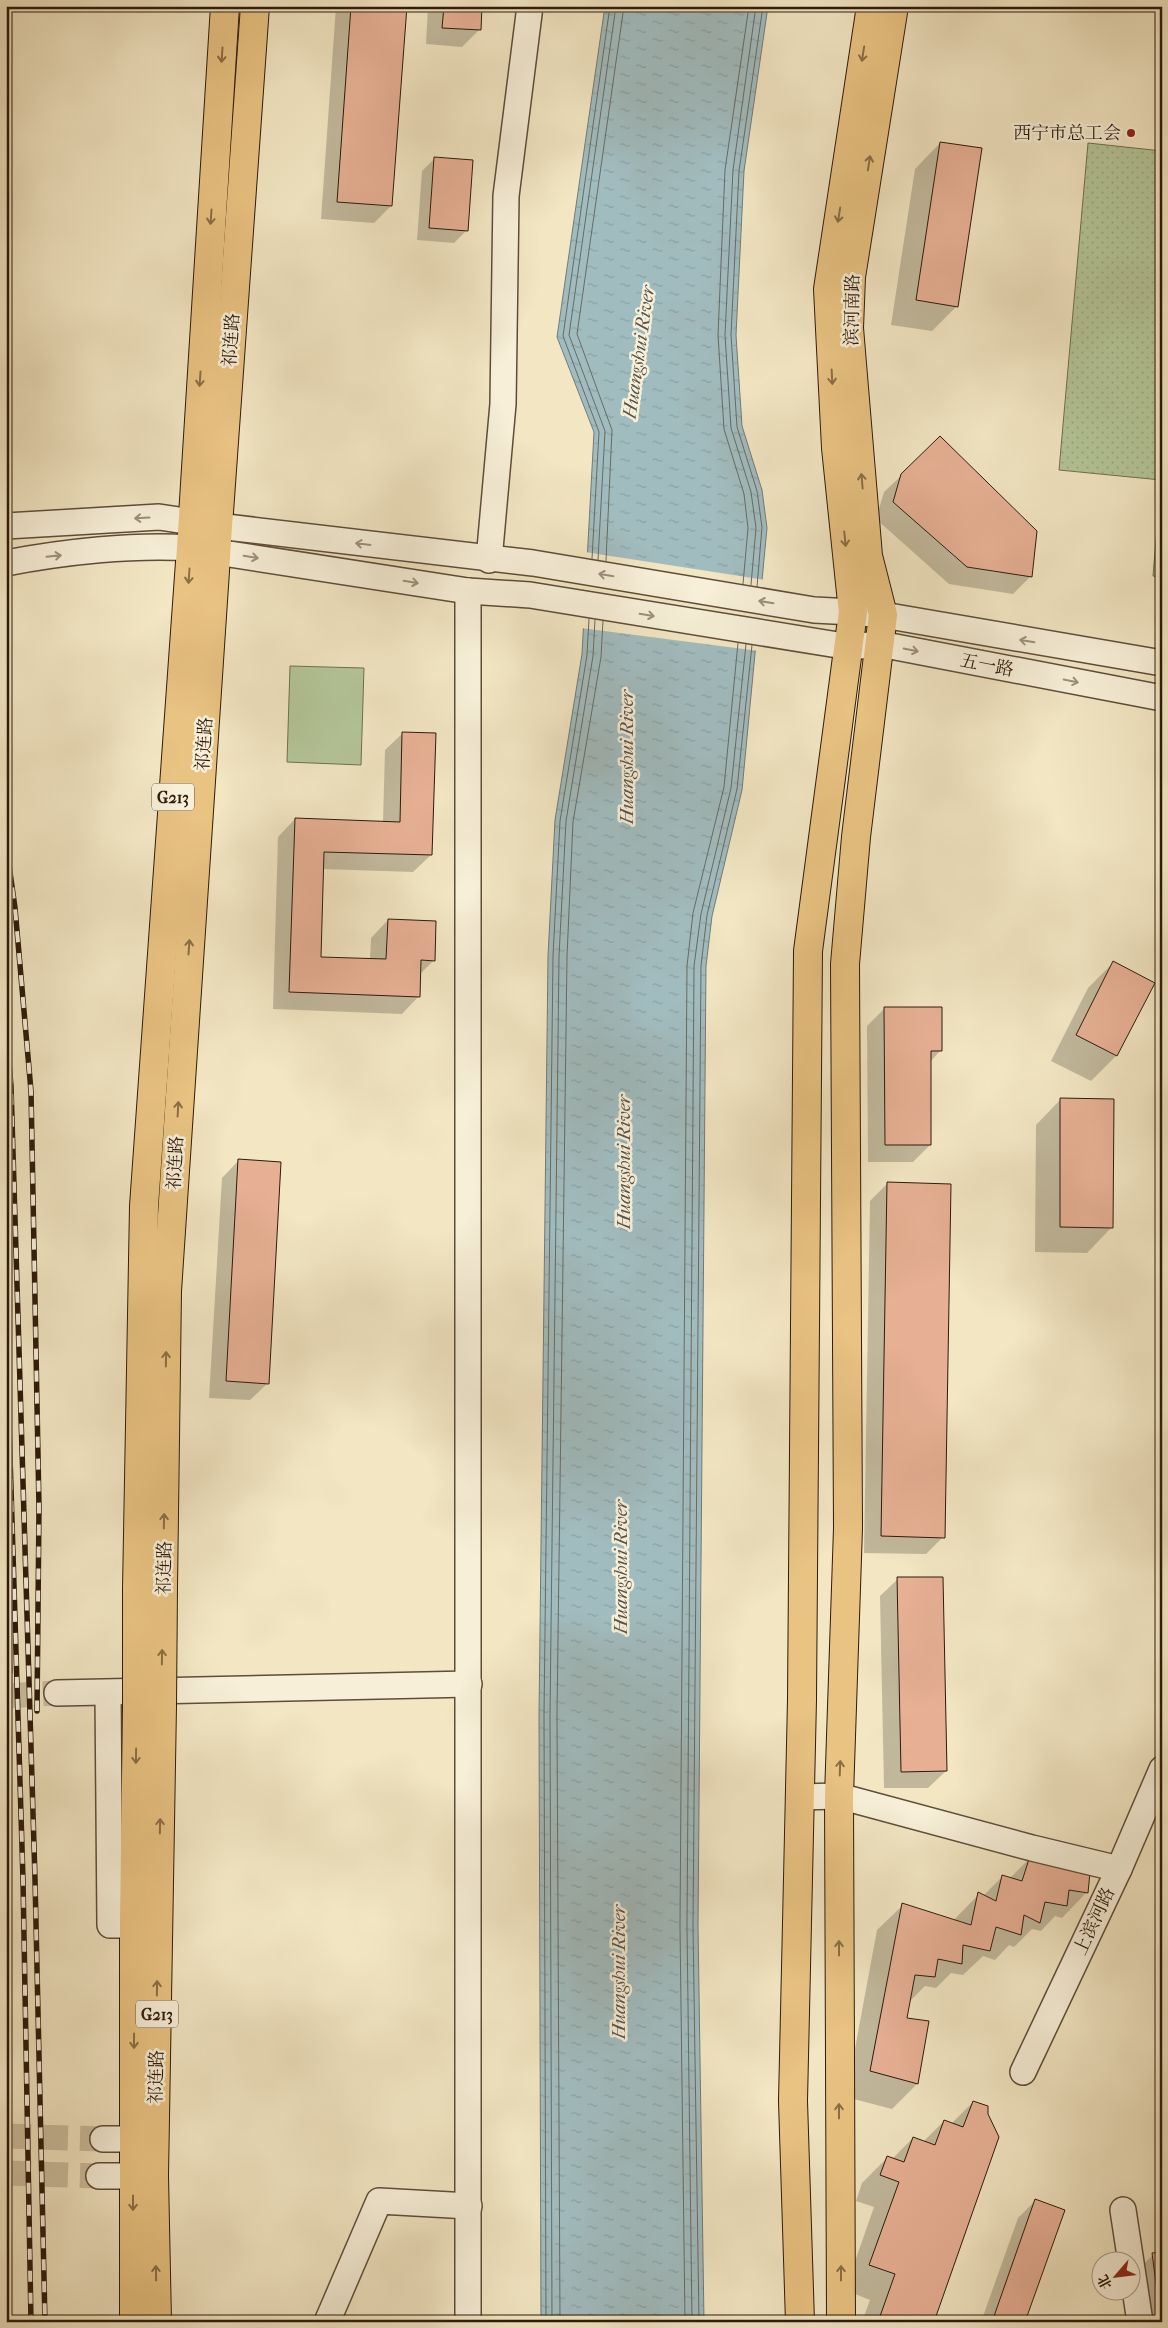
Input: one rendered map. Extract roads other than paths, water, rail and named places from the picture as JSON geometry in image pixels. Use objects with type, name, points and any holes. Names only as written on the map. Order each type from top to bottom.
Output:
[{"type":"main road","name":"祁连路","points":[[134,2322],[145,2139],[149,1707],[150,1588],[144,1206],[191,548],[191,521],[225,6]]},
{"type":"main road","name":"祁连路","points":[[150,1588],[167,1292],[256,6]]},
{"type":"main road","points":[[800,2322],[793,2101],[802,1690],[808,950],[850,647],[853,612],[836,448],[828,289],[871,6]]},
{"type":"main road","name":"滨河南路","points":[[883,616],[868,556],[849,328],[851,277],[894,6]]},
{"type":"main road","points":[[841,2322],[839,1796],[848,1528],[845,964],[856,837],[883,616]]},
{"type":"main road","name":"祁连路","points":[[145,2139],[134,1924],[149,1707]]},
{"type":"main road","name":"祁连路","points":[[144,2176],[157,2322]]},
{"type":"street","points":[[489,560],[503,404],[506,196],[530,6]]},
{"type":"street","points":[[6,526],[159,517],[191,521],[218,539]]},
{"type":"street","points":[[6,563],[30,558],[156,546],[191,548],[218,539]]},
{"type":"street","name":"五一路","points":[[218,539],[533,563],[814,610],[883,616],[1162,663]]},
{"type":"street","name":"五一路","points":[[218,539],[468,591],[530,595],[811,642],[850,647],[880,644],[1162,698]]},
{"type":"street","points":[[468,591],[468,2322]]},
{"type":"street","points":[[57,1693],[468,1684]]},
{"type":"street","points":[[108,1693],[110,1925],[134,1924]]},
{"type":"street","name":"上滨河路","points":[[1023,2072],[1119,1869],[1162,1769]]},
{"type":"street","points":[[799,1797],[839,1796],[1032,1848],[1119,1869]]},
{"type":"street","points":[[103,2139],[145,2139]]},
{"type":"street","points":[[98,2176],[144,2176]]},
{"type":"street","points":[[327,2322],[379,2201],[469,2206]]},
{"type":"street","points":[[1123,2210],[1140,2322]]},
{"type":"water","name":"Huangshui River","points":[[605,6],[768,6],[744,171],[736,335],[742,426],[762,490],[767,528],[742,790],[712,916],[706,966],[698,1926],[704,2322],[541,2322],[539,1715],[548,956],[555,820],[582,654],[594,432],[557,337]]},
{"type":"tunnel","points":[[6,1696],[57,1693]]},
{"type":"tunnel","points":[[6,2136],[103,2139]]},
{"type":"tunnel","points":[[6,2173],[99,2176]]},
{"type":"railway","points":[[6,844],[15,908],[31,1091],[39,1508],[37,1711]]},
{"type":"railway","points":[[6,1028],[11,1086],[35,1879],[45,2322]]},
{"type":"railway","points":[[6,1325],[23,1880],[31,2322]]},
{"type":"railway","points":[[6,1614],[10,1672]]},
{"type":"place","name":"西宁市总工会","points":[[1131,133]]}]
